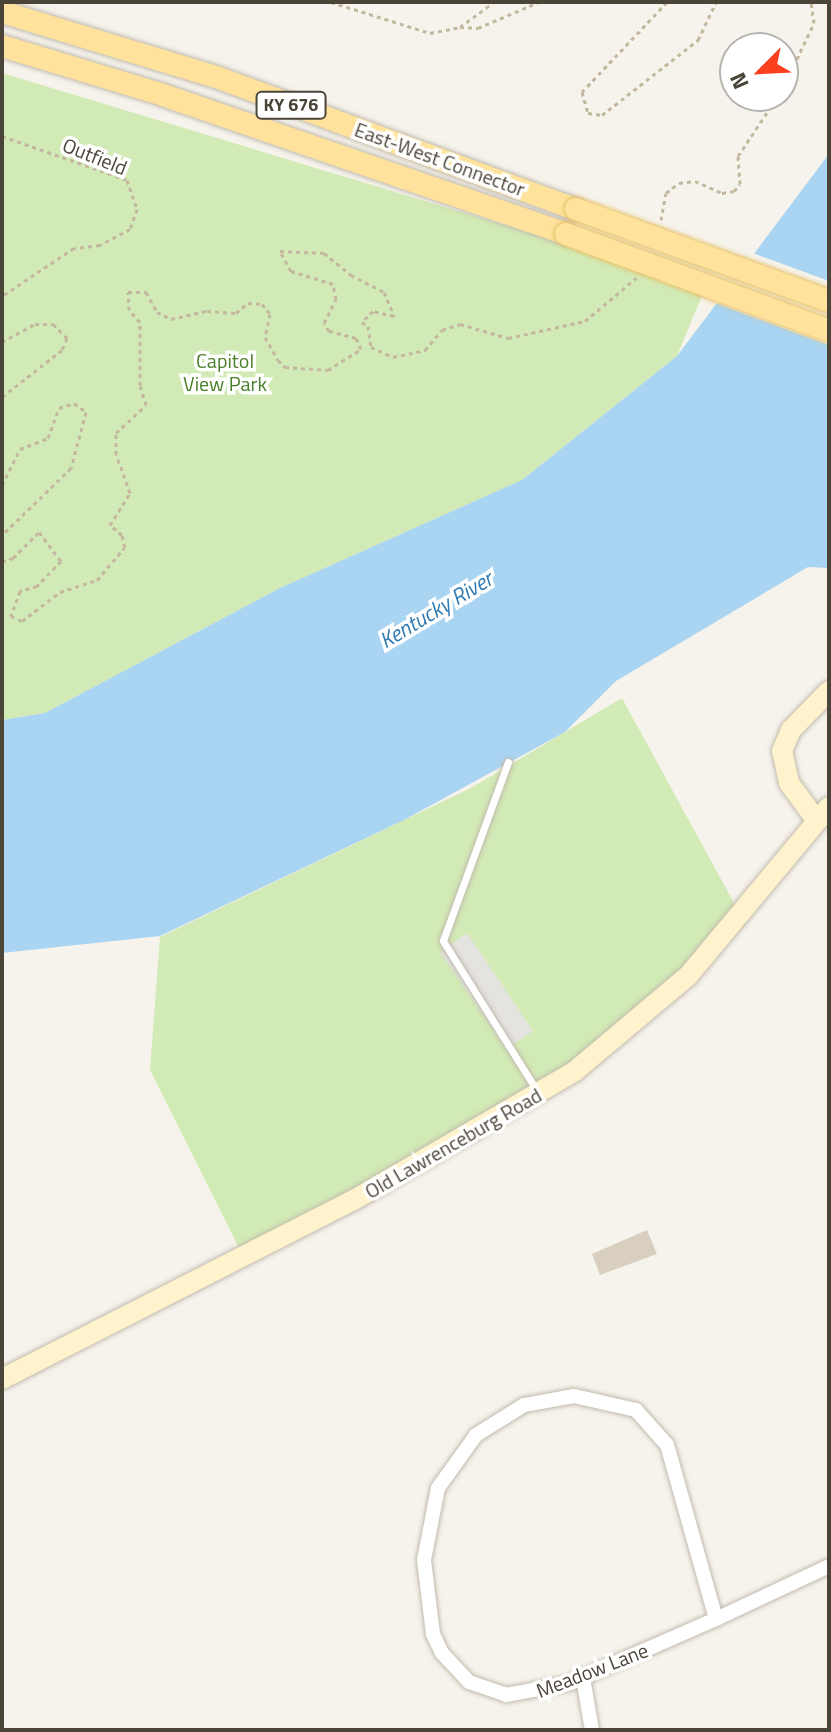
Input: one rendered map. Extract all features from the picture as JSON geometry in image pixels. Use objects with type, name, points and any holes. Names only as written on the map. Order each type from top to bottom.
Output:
[{"type":"main road","name":"East-West Connector","points":[[2,12],[219,78],[829,301]]},
{"type":"main road","name":"East-West Connector","points":[[2,46],[163,95],[566,234],[829,331]]},
{"type":"main road","points":[[823,814],[789,783],[782,751],[791,730],[829,691]]},
{"type":"main road","name":"Old Lawrenceburg Road","points":[[2,1379],[236,1263],[539,1095],[672,992],[736,924],[823,814]]},
{"type":"street","name":"Meadow Lane","points":[[716,1619],[659,1431],[636,1410],[599,1399],[557,1397],[524,1405],[476,1435],[438,1488],[425,1535],[427,1610],[442,1653],[469,1682],[487,1691],[527,1696],[583,1678],[716,1619],[829,1566]]},
{"type":"street","points":[[583,1678],[592,1730]]},
{"type":"lane","points":[[508,762],[443,941],[539,1095]]},
{"type":"path","points":[[331,2],[418,32],[478,28],[539,2]]},
{"type":"path","points":[[460,27],[494,2]]},
{"type":"path","points":[[574,2],[602,2]]},
{"type":"path","points":[[626,2],[634,2]]},
{"type":"path","points":[[667,2],[582,92],[588,113],[602,115],[698,40],[716,2]]},
{"type":"path","points":[[799,54],[814,23],[811,2]]},
{"type":"path","points":[[660,229],[666,193],[679,183],[695,181],[722,193],[734,191],[740,184],[738,156],[767,112]]},
{"type":"path","name":"Outfield","points":[[2,136],[127,180],[137,209],[130,229],[100,245],[74,248],[2,296]]},
{"type":"path","points":[[2,562],[13,558],[39,532],[61,561],[37,586],[20,591],[11,616],[22,621],[60,592],[97,580],[125,547],[122,535],[110,525],[130,493],[116,454],[116,433],[146,405],[140,385],[140,322],[129,310],[128,292],[146,292],[157,312],[171,319],[207,311],[236,313],[248,303],[262,304],[270,314],[265,337],[278,360],[285,367],[328,370],[361,349],[356,338],[329,331],[324,323],[336,299],[333,284],[291,271],[280,251],[324,253],[384,292],[394,316],[373,311],[362,322],[368,326],[371,347],[393,357],[425,350],[442,330],[460,324],[508,338],[585,321],[643,268]]},
{"type":"path","points":[[2,342],[35,324],[53,324],[67,338],[62,350],[2,397]]},
{"type":"path","points":[[2,485],[20,449],[48,438],[59,408],[74,403],[86,412],[71,468],[2,535]]},
{"type":"green space","name":"Capitol View Park","points":[[2,73],[706,286],[677,356],[522,480],[280,588],[45,713],[2,720]]},
{"type":"green space","points":[[622,698],[746,925],[572,1067],[244,1258],[150,1070],[160,937],[471,788]]},
{"type":"shaded area","points":[[467,933],[533,1031],[506,1049],[440,952]]},
{"type":"water","name":"Kentucky River","points":[[829,154],[829,568],[808,567],[616,681],[565,732],[406,819],[160,936],[2,953],[2,720],[45,713],[280,588],[522,480],[677,356]]},
{"type":"pier","points":[[750,252],[829,281],[829,345],[713,302]]},
{"type":"building","points":[[647,1230],[657,1254],[600,1275],[592,1254]]}]
